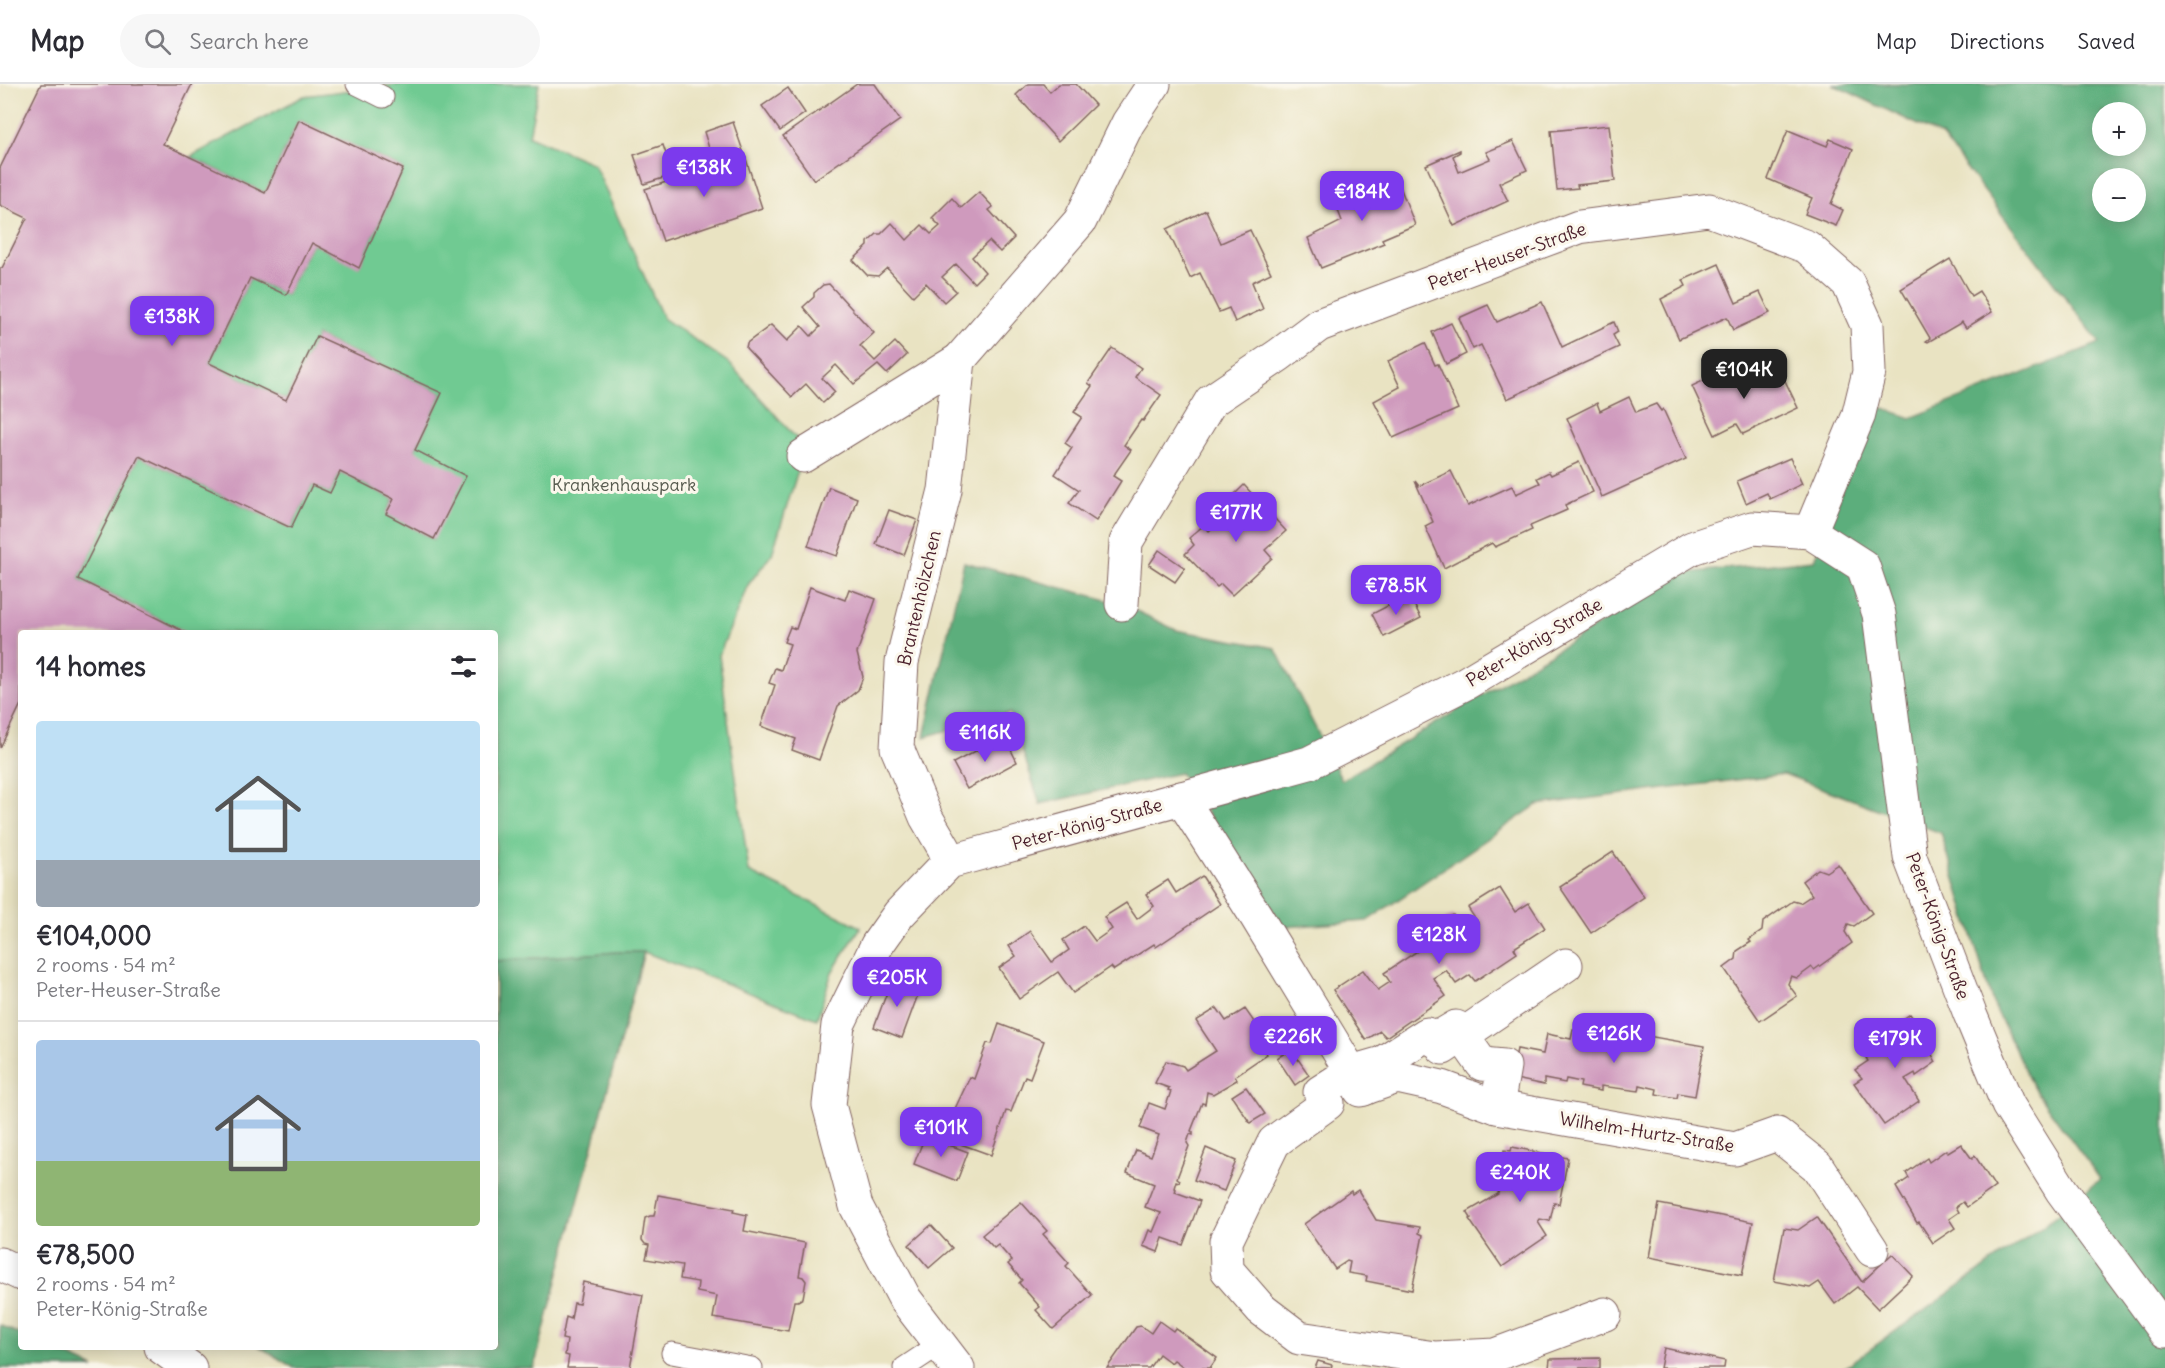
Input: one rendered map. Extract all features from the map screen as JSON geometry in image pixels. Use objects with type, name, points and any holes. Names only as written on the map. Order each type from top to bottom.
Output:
[{"type":"street","points":[[803,456],[959,360],[1080,221],[1128,123],[1154,84]]},
{"type":"street","name":"Peter-Heuser-Straße","points":[[1122,604],[1126,542],[1211,401],[1319,325],[1579,227],[1709,210],[1807,247],[1848,283],[1867,325],[1869,372],[1858,417],[1810,532]]},
{"type":"street","name":"Brantenhölzchen","points":[[949,862],[944,848],[926,817],[897,748],[902,662],[945,490],[959,360]]},
{"type":"street","name":"Peter-König-Straße","points":[[949,862],[1310,763],[1466,683],[1692,548],[1752,528],[1810,532],[1863,566],[1879,614],[1910,857],[2008,1105],[2062,1191],[2165,1331]]},
{"type":"street","points":[[1181,798],[1358,1080]]},
{"type":"street","points":[[949,862],[899,914],[877,945],[858,981],[838,1025],[829,1105],[856,1206],[904,1299],[949,1356]]},
{"type":"street","points":[[1397,1077],[1566,965]]},
{"type":"street","points":[[1358,1080],[1427,1034],[1434,1040],[1456,1027],[1482,1064],[1504,1066],[1497,1107],[1442,1087],[1397,1077],[1358,1080],[1320,1092],[1328,1103],[1274,1142],[1226,1241],[1227,1270],[1260,1309],[1299,1338],[1435,1358],[1495,1354],[1605,1314]]},
{"type":"street","name":"Wilhelm-Hurtz-Straße","points":[[1497,1107],[1735,1149],[1777,1134],[1817,1166],[1872,1250]]},
{"type":"street","points":[[0,1264],[18,1273]]},
{"type":"street","points":[[165,1350],[190,1368]]},
{"type":"lane","points":[[357,84],[383,97]]},
{"type":"lane","points":[[672,1353],[752,1368]]},
{"type":"lane","points":[[904,1368],[949,1356]]},
{"type":"green space","name":"Krankenhauspark","points":[[401,84],[539,84],[529,136],[594,164],[663,318],[729,363],[805,448],[772,554],[748,585],[719,655],[749,872],[861,927],[832,972],[817,1019],[644,952],[498,961],[498,630],[181,630],[78,579],[139,456],[291,528],[312,485],[330,493],[340,472],[394,499],[387,513],[433,539],[415,450],[442,393],[317,336],[286,400],[209,363],[250,278],[286,295],[312,243],[359,267],[403,169],[299,120],[265,193],[190,157],[304,96]]},
{"type":"green space","points":[[1832,84],[2165,84],[2165,1368],[1844,1368],[2051,1220],[2100,1179],[2033,1087],[1992,1001],[1941,833],[1784,774],[1537,805],[1367,921],[1284,927],[1180,773],[1040,804],[1010,713],[924,737],[964,562],[1122,604],[1176,630],[1275,648],[1342,780],[1684,573],[1814,560],[1875,405],[1911,418],[2100,343],[1942,136]]},
{"type":"green space","points":[[644,952],[534,1368],[294,1368],[265,1350],[498,1350],[498,961]]},
{"type":"green space","points":[[0,1325],[18,1334],[18,1350],[55,1350],[94,1368],[0,1368]]},
{"type":"building","points":[[41,84],[192,84],[163,144],[265,193],[299,120],[403,169],[359,268],[312,243],[286,295],[250,278],[209,363],[286,400],[317,336],[442,393],[415,450],[466,476],[434,539],[386,514],[394,499],[340,472],[330,493],[312,485],[291,528],[139,456],[78,579],[181,630],[18,630],[18,710],[0,748],[0,268],[27,218],[0,205],[0,168]]},
{"type":"building","points":[[857,84],[875,84],[900,120],[814,180],[783,136]]},
{"type":"building","points":[[1028,84],[1043,84],[1050,92],[1059,84],[1076,84],[1095,105],[1058,141],[1016,95]]},
{"type":"building","points":[[788,88],[805,113],[780,131],[762,106]]},
{"type":"building","points":[[733,122],[743,151],[713,161],[704,132]]},
{"type":"building","points":[[1609,125],[1615,181],[1577,185],[1578,188],[1557,190],[1551,131]]},
{"type":"building","points":[[1788,130],[1827,146],[1830,139],[1853,149],[1831,204],[1843,210],[1836,226],[1805,214],[1812,198],[1768,179]]},
{"type":"building","points":[[1513,141],[1527,170],[1499,183],[1508,201],[1454,226],[1426,165],[1460,150],[1453,156],[1459,172],[1490,159],[1486,152]]},
{"type":"building","points":[[663,145],[673,175],[644,184],[634,155]]},
{"type":"building","points":[[745,156],[762,208],[663,241],[645,189]]},
{"type":"building","points":[[1397,179],[1415,225],[1382,239],[1384,243],[1321,268],[1308,238],[1342,221],[1332,195],[1357,183],[1362,195]]},
{"type":"building","points":[[979,192],[993,207],[989,210],[1014,238],[1000,252],[989,241],[972,257],[985,272],[974,283],[956,264],[942,277],[956,291],[944,302],[926,283],[913,296],[887,268],[878,276],[867,275],[853,260],[868,246],[868,242],[892,223],[907,240],[922,225],[931,234],[940,226],[932,218],[952,198],[961,208]]},
{"type":"building","points":[[1206,210],[1221,243],[1250,230],[1271,273],[1252,282],[1263,309],[1235,322],[1229,308],[1219,312],[1200,273],[1190,278],[1167,229]]},
{"type":"building","points":[[1950,259],[1971,296],[1979,291],[1992,312],[1966,328],[1962,322],[1928,342],[1926,341],[1930,338],[1901,289]]},
{"type":"building","points":[[1719,264],[1736,303],[1760,292],[1770,313],[1733,330],[1727,317],[1679,339],[1661,299],[1686,286],[1683,280]]},
{"type":"building","points":[[829,284],[874,333],[860,346],[875,361],[895,342],[907,355],[887,374],[878,365],[854,384],[836,365],[822,378],[835,392],[823,403],[806,384],[792,397],[746,348],[747,343],[771,325],[787,341],[802,326],[811,336],[820,327],[803,307],[823,285]]},
{"type":"building","points":[[1542,302],[1562,347],[1614,322],[1618,332],[1613,335],[1619,347],[1507,399],[1481,345],[1473,349],[1459,318],[1488,305],[1497,322]]},
{"type":"building","points":[[1451,323],[1466,354],[1446,364],[1432,332]]},
{"type":"building","points":[[1425,343],[1435,365],[1438,364],[1458,409],[1393,438],[1374,401],[1400,387],[1388,361]]},
{"type":"building","points":[[1112,348],[1141,368],[1135,377],[1161,395],[1124,445],[1131,450],[1113,476],[1121,481],[1096,521],[1069,503],[1079,490],[1055,474],[1072,448],[1065,443],[1082,417],[1074,412],[1092,386],[1088,383]]},
{"type":"building","points":[[1778,366],[1798,408],[1743,434],[1737,424],[1715,435],[1692,386],[1730,368],[1736,382],[1739,380],[1740,383]]},
{"type":"building","points":[[1629,397],[1636,412],[1656,404],[1661,411],[1663,409],[1686,459],[1602,497],[1567,418],[1597,403],[1600,411]]},
{"type":"building","points":[[1790,458],[1802,484],[1770,499],[1767,493],[1746,503],[1737,481]]},
{"type":"building","points":[[1579,462],[1593,492],[1565,505],[1567,510],[1530,526],[1532,530],[1495,547],[1492,543],[1444,568],[1425,526],[1433,522],[1415,481],[1419,486],[1451,471],[1468,506],[1512,486],[1516,494],[1540,483],[1537,478],[1549,472],[1551,475]]},
{"type":"building","points":[[1244,485],[1286,531],[1265,550],[1272,558],[1232,595],[1221,584],[1217,587],[1185,554],[1194,545],[1189,538],[1204,525],[1209,531],[1231,512],[1224,505]]},
{"type":"building","points":[[829,487],[857,498],[837,556],[808,546]]},
{"type":"building","points":[[889,510],[917,520],[904,555],[876,544]]},
{"type":"building","points":[[1159,550],[1185,568],[1175,582],[1149,565]]},
{"type":"building","points":[[810,587],[845,600],[849,589],[876,599],[857,653],[863,677],[858,690],[838,706],[819,760],[792,750],[796,739],[761,726],[775,685],[769,683],[775,668],[781,670],[790,644],[784,642],[790,627],[796,629]]},
{"type":"building","points":[[1409,595],[1421,618],[1384,637],[1372,614]]},
{"type":"building","points":[[1004,736],[1017,762],[967,789],[953,763]]},
{"type":"building","points":[[1613,852],[1644,897],[1591,933],[1560,887]]},
{"type":"building","points":[[1838,864],[1872,913],[1854,926],[1848,924],[1845,932],[1852,943],[1814,970],[1812,967],[1797,978],[1791,976],[1788,984],[1797,996],[1760,1021],[1724,968],[1736,959],[1737,951],[1762,931],[1763,922],[1793,901],[1800,903],[1812,895],[1802,881],[1818,869],[1826,872]]},
{"type":"building","points":[[1202,876],[1220,904],[1156,947],[1154,944],[1114,970],[1111,967],[1073,993],[1058,972],[1019,999],[999,968],[1016,956],[1009,946],[1030,931],[1052,962],[1069,950],[1063,940],[1084,926],[1095,941],[1112,929],[1104,917],[1126,903],[1137,919],[1154,906],[1146,894],[1168,880],[1176,893]]},
{"type":"building","points":[[1500,888],[1515,912],[1529,903],[1545,928],[1514,948],[1517,953],[1475,981],[1470,975],[1456,984],[1446,970],[1433,978],[1446,996],[1386,1037],[1380,1031],[1366,1040],[1333,990],[1363,970],[1378,990],[1390,982],[1384,973],[1428,944],[1426,940],[1440,932],[1436,926],[1453,915],[1464,932],[1478,923],[1468,908]]},
{"type":"building","points":[[892,979],[920,989],[902,1038],[874,1027]]},
{"type":"building","points":[[1217,1008],[1226,1021],[1245,1009],[1261,1032],[1254,1036],[1267,1054],[1235,1076],[1237,1080],[1213,1094],[1207,1092],[1205,1104],[1202,1103],[1191,1131],[1193,1135],[1190,1134],[1187,1143],[1189,1146],[1177,1178],[1180,1180],[1176,1181],[1174,1188],[1175,1192],[1200,1201],[1183,1245],[1163,1238],[1158,1252],[1143,1246],[1149,1230],[1153,1232],[1161,1213],[1145,1207],[1154,1184],[1127,1173],[1136,1150],[1151,1156],[1159,1135],[1140,1128],[1149,1103],[1165,1109],[1171,1091],[1155,1083],[1166,1061],[1183,1066],[1186,1070],[1216,1051],[1196,1021]]},
{"type":"building","points":[[1910,1014],[1934,1048],[1930,1051],[1936,1062],[1916,1076],[1915,1073],[1905,1079],[1919,1101],[1884,1125],[1854,1083],[1862,1078],[1855,1070],[1868,1061],[1866,1058],[1877,1051],[1872,1042]]},
{"type":"building","points":[[999,1024],[1044,1041],[1030,1078],[1025,1076],[1011,1112],[1006,1111],[991,1155],[955,1142],[963,1122],[951,1117],[970,1077],[974,1079],[987,1043],[992,1044]]},
{"type":"building","points":[[1573,1030],[1590,1033],[1588,1041],[1608,1045],[1609,1036],[1646,1045],[1648,1036],[1704,1046],[1695,1096],[1678,1093],[1677,1098],[1656,1094],[1657,1089],[1640,1085],[1639,1091],[1601,1086],[1601,1091],[1580,1087],[1581,1082],[1566,1079],[1565,1083],[1544,1079],[1544,1085],[1511,1078],[1517,1049],[1543,1054],[1547,1034],[1571,1039]]},
{"type":"building","points":[[1291,1049],[1309,1075],[1295,1085],[1277,1058]]},
{"type":"building","points":[[1246,1087],[1265,1114],[1250,1123],[1232,1096]]},
{"type":"building","points":[[925,1136],[968,1152],[957,1181],[914,1164]]},
{"type":"building","points":[[1961,1144],[1972,1159],[1975,1156],[1995,1187],[1967,1207],[1963,1202],[1956,1207],[1959,1212],[1949,1219],[1955,1228],[1933,1243],[1919,1222],[1917,1223],[1896,1187],[1909,1178],[1906,1173],[1927,1158],[1929,1162],[1946,1150],[1948,1152]]},
{"type":"building","points":[[1512,1147],[1568,1158],[1559,1204],[1554,1203],[1550,1221],[1540,1219],[1538,1222],[1547,1236],[1502,1267],[1469,1219],[1471,1218],[1467,1212],[1498,1194],[1504,1165],[1502,1165],[1504,1150],[1511,1151]]},
{"type":"building","points":[[1206,1148],[1236,1161],[1224,1191],[1194,1180]]},
{"type":"building","points":[[1358,1190],[1376,1220],[1420,1227],[1419,1233],[1423,1235],[1412,1290],[1366,1281],[1367,1276],[1348,1273],[1350,1262],[1347,1261],[1335,1269],[1304,1224],[1351,1191],[1352,1194]]},
{"type":"building","points":[[658,1195],[734,1209],[733,1212],[747,1215],[744,1231],[805,1243],[799,1276],[806,1281],[803,1298],[794,1301],[788,1331],[713,1318],[717,1296],[697,1292],[698,1282],[680,1279],[682,1265],[646,1259],[649,1245],[642,1240],[645,1218],[654,1216]]},
{"type":"building","points":[[1021,1202],[1047,1231],[1043,1234],[1069,1263],[1066,1266],[1092,1295],[1053,1329],[1036,1310],[1040,1307],[1019,1283],[1022,1280],[1008,1264],[1012,1261],[998,1245],[994,1248],[982,1235]]},
{"type":"building","points":[[1659,1204],[1753,1222],[1742,1275],[1649,1257]]},
{"type":"building","points":[[1817,1217],[1862,1282],[1892,1254],[1913,1276],[1878,1309],[1857,1287],[1835,1304],[1819,1282],[1810,1288],[1774,1281],[1784,1228],[1798,1230]]},
{"type":"building","points":[[931,1225],[952,1248],[929,1268],[909,1245]]},
{"type":"building","points":[[583,1282],[643,1295],[630,1368],[567,1368],[569,1356],[565,1355],[567,1340],[562,1339],[566,1317],[571,1319],[574,1303],[579,1304]]},
{"type":"building","points":[[1159,1321],[1173,1331],[1175,1328],[1217,1358],[1210,1368],[1185,1368],[1174,1360],[1171,1363],[1159,1354],[1149,1368],[1107,1368],[1136,1327],[1141,1326],[1151,1333]]},
{"type":"building","points":[[1664,1348],[1725,1361],[1724,1368],[1660,1368]]},
{"type":"building","points":[[1600,1358],[1600,1368],[1549,1368],[1550,1359]]},
{"type":"building","points":[[1318,1361],[1332,1365],[1331,1368],[1315,1368]]}]
